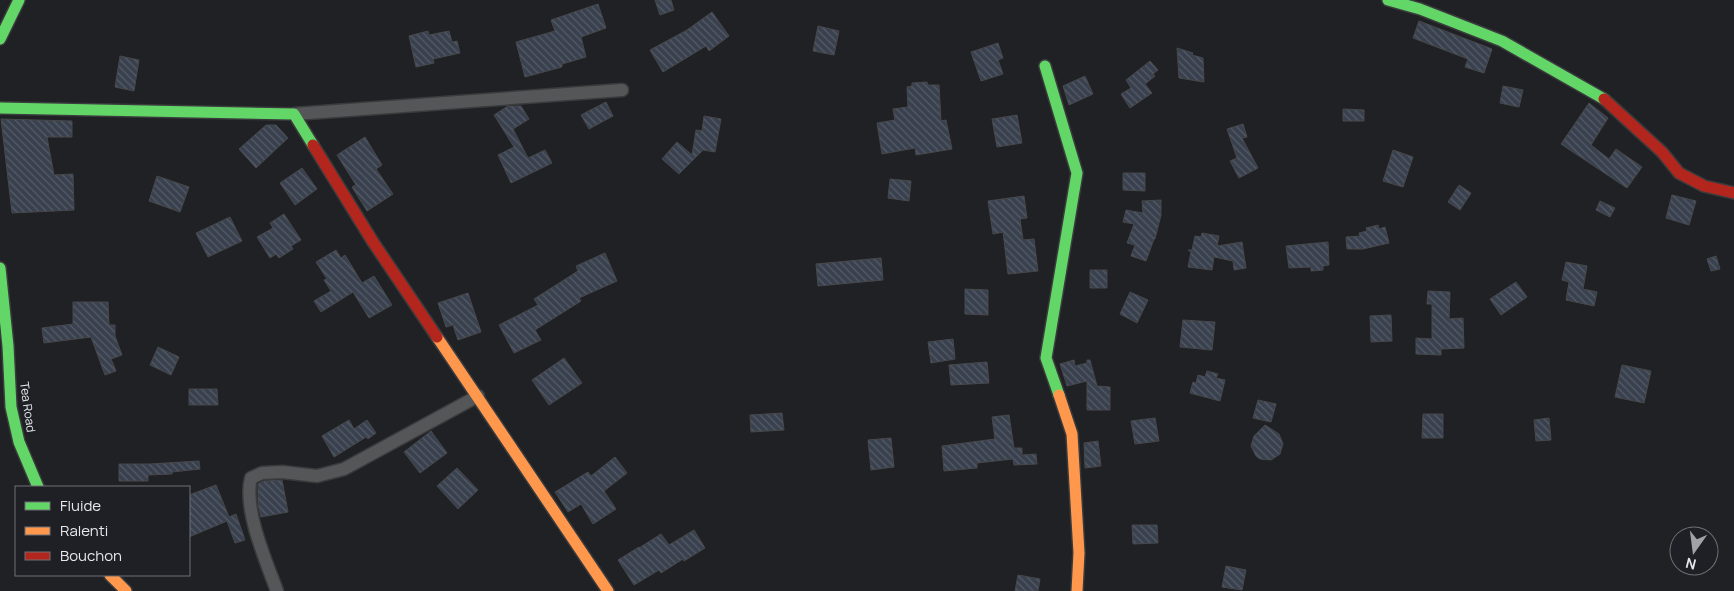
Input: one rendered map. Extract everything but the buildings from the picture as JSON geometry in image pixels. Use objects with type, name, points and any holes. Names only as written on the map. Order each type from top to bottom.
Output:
[{"type":"street","points":[[0,39],[19,0]]},
{"type":"street","points":[[1388,0],[1420,9],[1502,41],[1603,98],[1662,152],[1679,173],[1704,186],[1734,193]]},
{"type":"street","points":[[1045,66],[1077,174],[1046,358],[1072,434],[1079,552],[1077,591]]},
{"type":"street","points":[[0,108],[294,114],[622,90]]},
{"type":"street","points":[[294,114],[373,242],[608,591]]},
{"type":"street","name":"Tea Road","points":[[0,268],[8,346],[11,407],[19,442],[38,486]]},
{"type":"street","points":[[277,591],[256,535],[248,488],[251,478],[262,473],[282,472],[317,476],[344,469],[478,396]]},
{"type":"street","points":[[111,576],[126,591]]},
{"type":"traffic: fast","points":[[0,39],[19,0]]},
{"type":"traffic: fast","points":[[1388,0],[1420,9],[1502,41],[1604,99]]},
{"type":"traffic: fast","points":[[1045,66],[1077,173],[1046,358],[1059,395]]},
{"type":"traffic: fast","points":[[0,108],[294,114],[313,145]]},
{"type":"traffic: fast","points":[[0,268],[8,346],[11,407],[19,442],[38,486]]},
{"type":"traffic: slow","points":[[437,337],[608,591]]},
{"type":"traffic: slow","points":[[1059,395],[1072,434],[1079,553],[1077,591]]},
{"type":"traffic: slow","points":[[111,576],[126,591]]},
{"type":"traffic: jam","points":[[1604,99],[1662,152],[1679,173],[1704,186],[1734,193]]},
{"type":"traffic: jam","points":[[313,145],[373,242],[437,337]]}]
